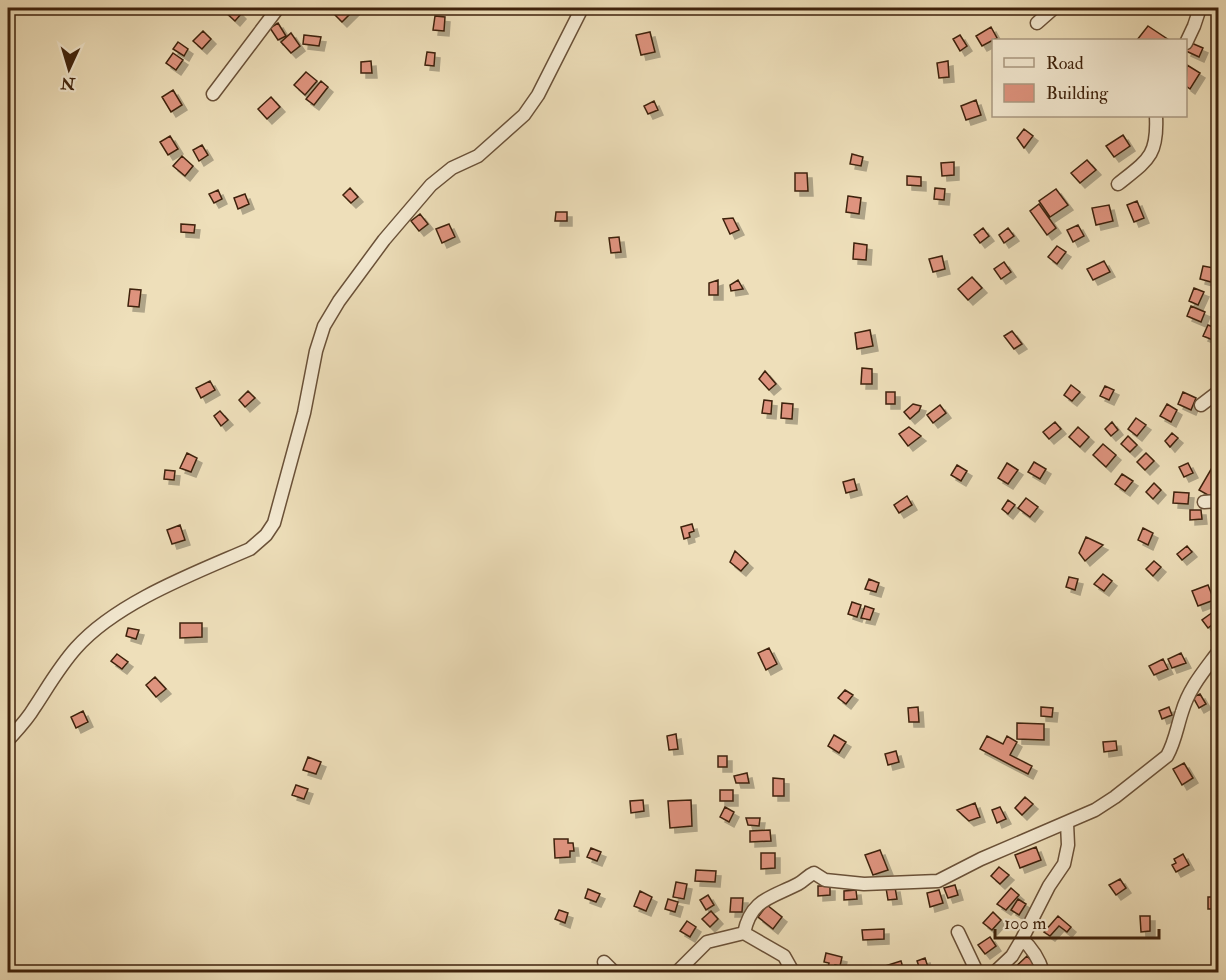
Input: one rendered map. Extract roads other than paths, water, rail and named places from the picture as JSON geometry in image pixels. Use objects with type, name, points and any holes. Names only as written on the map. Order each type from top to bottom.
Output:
[{"type":"street","points":[[213,94],[278,8]]},
{"type":"street","points":[[8,740],[33,710],[51,679],[77,646],[106,622],[135,601],[250,549],[266,535],[274,523],[304,413],[316,351],[324,326],[339,301],[384,240],[431,185],[452,168],[478,156],[524,115],[538,95],[582,8]]},
{"type":"street","points":[[1037,23],[1054,8]]},
{"type":"street","points":[[1187,39],[1200,8]]},
{"type":"street","points":[[1118,184],[1143,164],[1151,154],[1157,134],[1156,117]]},
{"type":"street","points":[[1201,405],[1218,392]]},
{"type":"street","points":[[1204,502],[1218,501]]},
{"type":"street","points":[[744,933],[747,917],[758,906],[780,892],[801,884],[808,875],[814,873],[825,880],[864,884],[938,881],[981,859],[1067,823],[1105,804],[1167,756],[1192,687],[1218,652]]},
{"type":"street","points":[[996,972],[1012,956],[1048,886],[1064,864],[1068,845],[1067,823]]},
{"type":"street","points":[[958,932],[976,972]]},
{"type":"street","points":[[677,972],[707,942],[744,933],[784,956],[793,972]]},
{"type":"street","points":[[1022,939],[1040,962],[1043,972]]},
{"type":"street","points":[[604,962],[614,972]]}]
